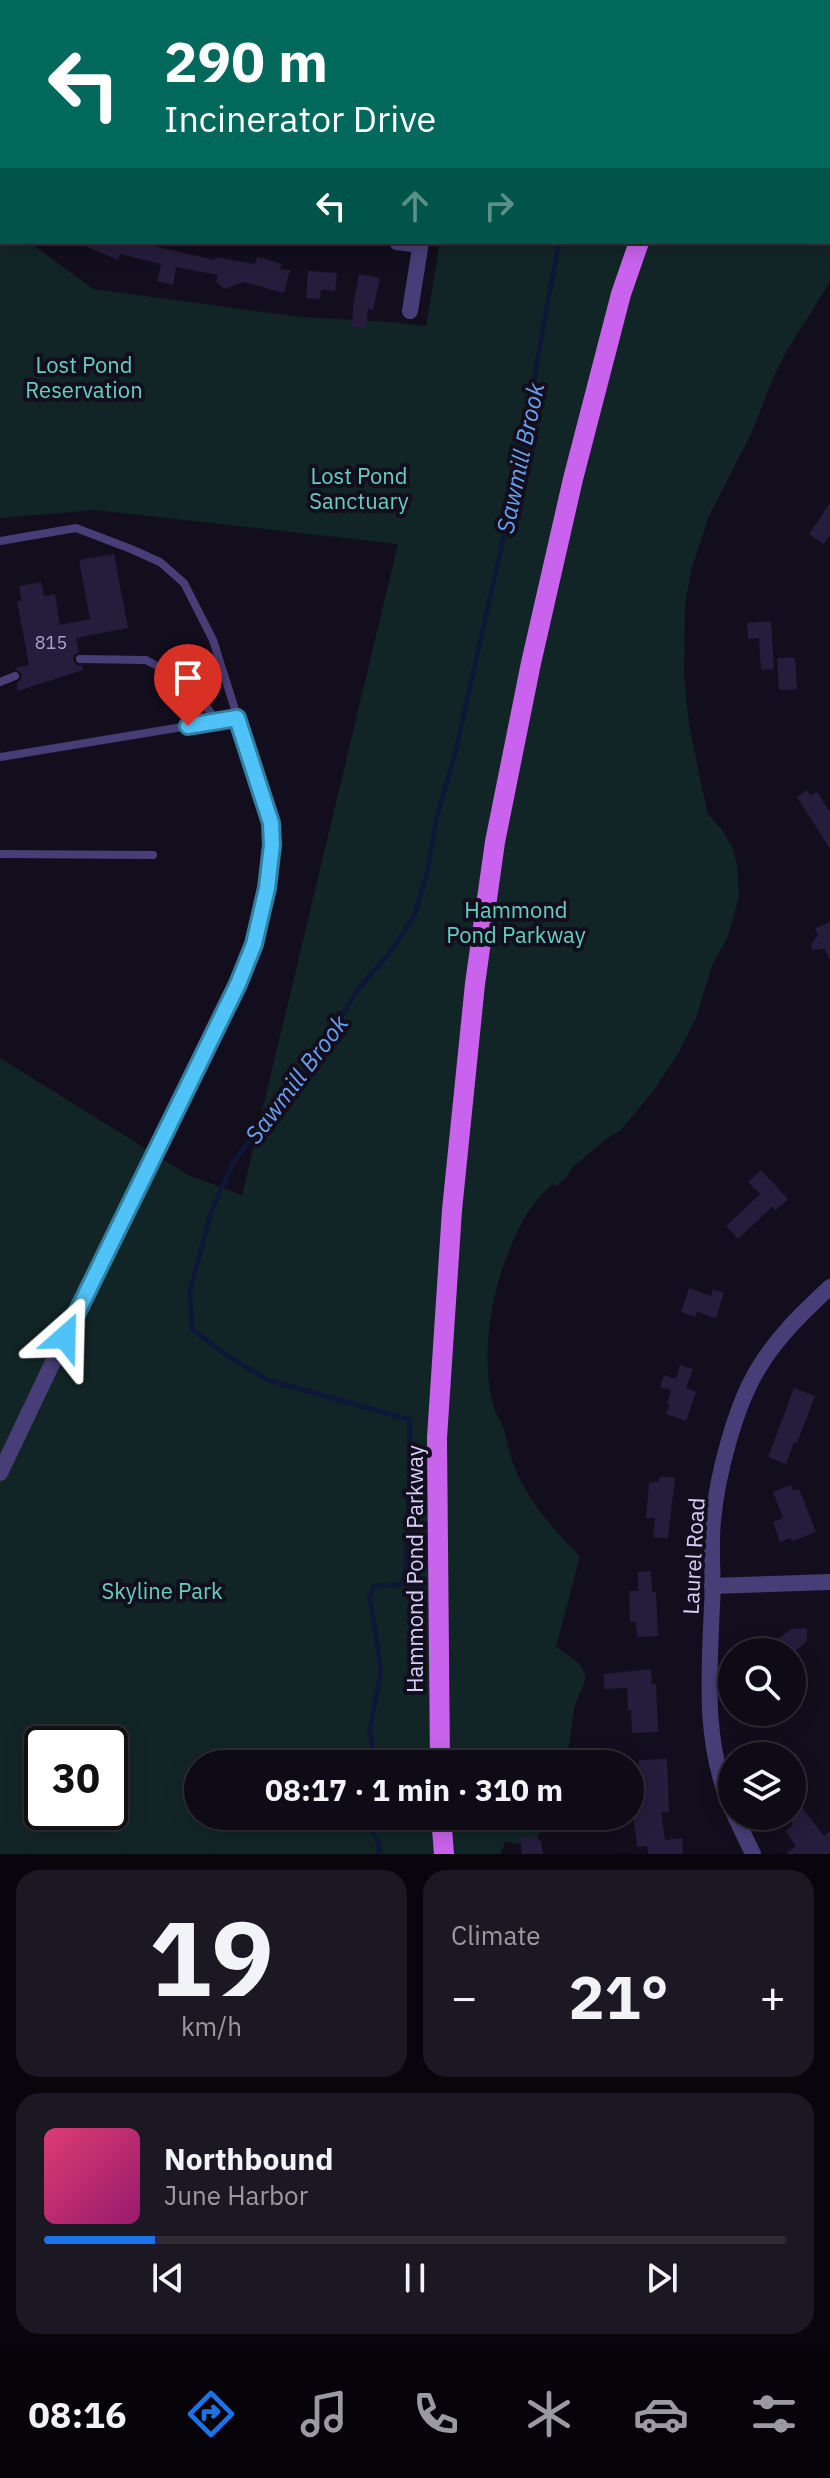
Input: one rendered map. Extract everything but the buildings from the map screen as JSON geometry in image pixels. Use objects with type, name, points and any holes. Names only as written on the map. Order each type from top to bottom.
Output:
[{"type":"main road","name":"Hammond Pond Parkway","points":[[440,1750],[437,1438],[452,1210],[475,984],[495,842],[531,663],[577,465],[621,294],[638,244]]},
{"type":"main road","points":[[442,1830],[444,1854]]},
{"type":"street","points":[[410,311],[421,244]]},
{"type":"street","points":[[0,1473],[104,1255],[217,1030],[254,944],[267,888],[272,845],[271,823],[264,801]]},
{"type":"street","name":"Laurel Road","points":[[718,1773],[712,1748],[708,1683],[713,1519],[719,1483],[736,1417],[756,1370],[779,1339],[830,1287]]},
{"type":"street","points":[[712,1586],[830,1582]]},
{"type":"street","points":[[742,1830],[753,1854]]},
{"type":"lane","points":[[0,541],[76,528],[160,562],[184,583],[213,640],[264,801]]},
{"type":"lane","points":[[80,659],[146,660],[191,684],[217,722]]},
{"type":"lane","points":[[0,682],[15,676]]},
{"type":"lane","points":[[0,757],[237,718]]},
{"type":"lane","points":[[0,854],[153,855]]},
{"type":"green space","name":"Hammond Pond Parkway","points":[[0,244],[32,244],[93,289],[301,317],[426,326],[440,244],[830,244],[830,282],[786,352],[752,432],[709,516],[691,571],[685,604],[684,676],[689,724],[708,814],[732,847],[737,865],[739,896],[727,939],[713,963],[696,1018],[679,1052],[654,1090],[620,1131],[571,1169],[566,1178],[552,1185],[531,1208],[507,1256],[491,1312],[487,1353],[490,1393],[511,1458],[533,1501],[550,1525],[580,1556],[556,1647],[576,1661],[585,1676],[574,1710],[568,1749],[184,1750],[184,1830],[542,1830],[527,1842],[505,1841],[501,1854],[0,1854],[0,1058],[188,1175],[242,1195],[398,544],[95,510],[0,518]]},
{"type":"waterway","name":"Sawmill Brook","points":[[373,1750],[370,1730],[381,1670],[370,1596],[374,1586],[401,1584],[405,1575],[410,1420],[268,1380],[229,1357],[192,1329],[190,1291],[211,1212],[233,1163],[271,1111],[309,1067],[359,988],[392,950],[415,914],[427,873],[437,816],[454,758],[504,536],[512,485],[532,413],[536,367],[559,244]]},
{"type":"waterway","name":"Sawmill Brook","points":[[370,1830],[379,1843],[379,1854]]},
{"type":"route","points":[[65,1337],[238,984],[254,944],[267,888],[271,823],[237,718],[188,726]]},
{"type":"park label","name":"Lost Pond Reservation","points":[[84,376]]},
{"type":"park label","name":"Lost Pond Sanctuary","points":[[359,488]]},
{"type":"park label","name":"Skyline Park","points":[[162,1590]]}]
